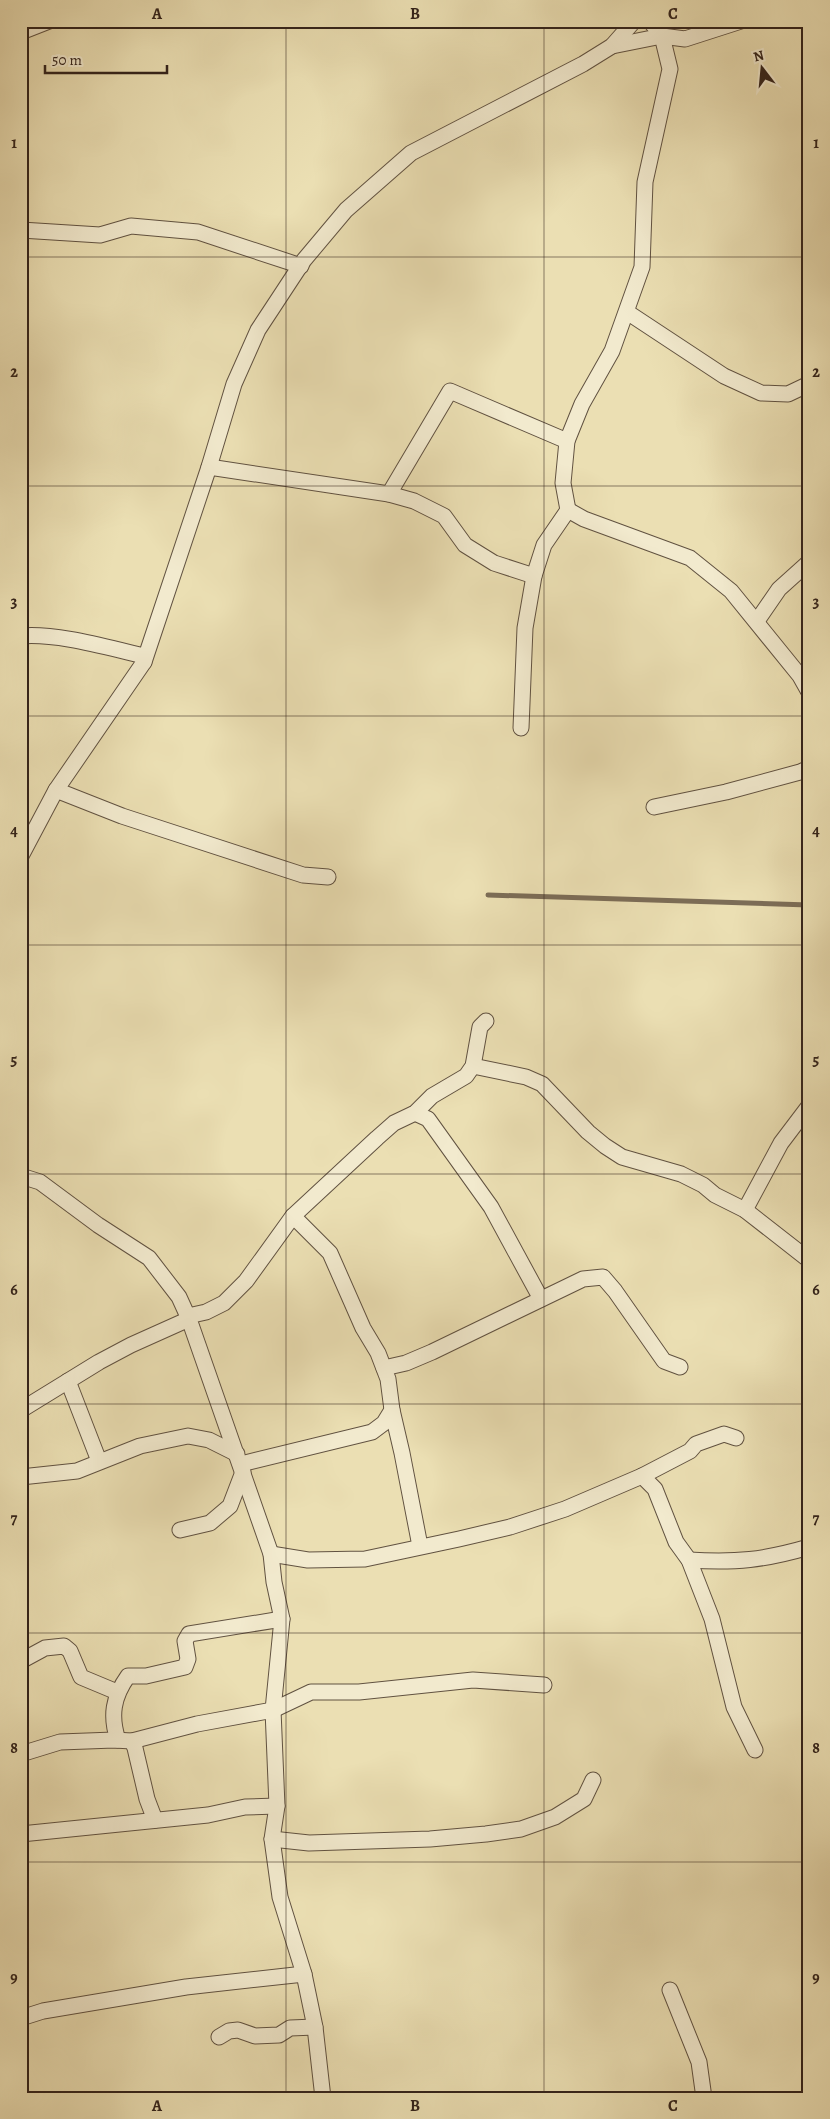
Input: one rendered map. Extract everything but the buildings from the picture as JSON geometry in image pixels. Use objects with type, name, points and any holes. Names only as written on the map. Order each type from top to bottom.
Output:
[{"type":"street","points":[[21,32],[49,21]]},
{"type":"street","points":[[21,856],[56,790],[144,662],[209,467],[234,384],[258,330],[301,266],[346,210],[411,153],[583,64],[612,46],[634,21]]},
{"type":"street","points":[[521,728],[525,628],[534,576],[544,544],[568,510],[563,483],[567,441],[582,404],[612,351],[642,267],[645,182],[670,69],[662,36],[650,21]]},
{"type":"street","points":[[612,46],[662,36],[685,39],[740,21]]},
{"type":"street","points":[[21,230],[100,235],[131,226],[198,232],[301,266]]},
{"type":"street","points":[[627,312],[724,376],[761,394],[788,394],[809,384]]},
{"type":"street","points":[[389,494],[450,391],[567,441]]},
{"type":"street","points":[[209,467],[389,494],[414,501],[444,516],[465,545],[494,563],[534,576]]},
{"type":"street","points":[[568,510],[584,519],[690,558],[731,592],[757,621],[800,676],[809,692]]},
{"type":"street","points":[[757,621],[779,590],[809,562]]},
{"type":"street","points":[[21,636],[89,644],[140,655],[144,662]]},
{"type":"street","points":[[654,807],[726,792],[809,768]]},
{"type":"street","points":[[56,790],[122,816],[302,875],[328,877]]},
{"type":"street","points":[[21,1410],[131,1345],[188,1318],[206,1312],[224,1302],[246,1281],[293,1216],[394,1123],[415,1113],[432,1096],[466,1076],[473,1066],[480,1027],[486,1021]]},
{"type":"street","points":[[473,1066],[526,1078],[542,1084],[588,1132],[622,1157],[681,1174],[702,1185],[715,1195],[745,1210],[809,1260]]},
{"type":"street","points":[[745,1210],[781,1143],[809,1106]]},
{"type":"street","points":[[415,1113],[428,1119],[491,1207],[541,1299]]},
{"type":"street","points":[[21,1176],[40,1182],[98,1225],[149,1258],[179,1297],[271,1554],[274,1582],[282,1619],[273,1710],[277,1806],[272,1839],[280,1897],[304,1974],[315,2027],[323,2098]]},
{"type":"street","points":[[293,1216],[330,1254],[363,1328],[378,1352],[388,1379],[392,1410],[420,1546]]},
{"type":"street","points":[[384,1368],[406,1363],[432,1352],[583,1279],[603,1277],[664,1361],[680,1367]]},
{"type":"street","points":[[68,1381],[99,1461]]},
{"type":"street","points":[[21,1477],[76,1471],[140,1446],[188,1436],[209,1440],[240,1463],[372,1432],[384,1423],[392,1410]]},
{"type":"street","points":[[271,1554],[308,1560],[365,1559],[420,1546],[459,1540],[565,1509],[642,1476],[690,1452],[696,1444],[724,1434],[736,1438]]},
{"type":"street","points":[[180,1530],[210,1523],[230,1506],[240,1463]]},
{"type":"street","points":[[642,1476],[655,1489],[676,1542],[689,1560],[712,1619],[734,1707],[755,1750]]},
{"type":"street","points":[[689,1560],[725,1562],[767,1558],[809,1547]]},
{"type":"street","points":[[155,1820],[147,1799],[136,1748],[125,1741],[113,1725],[117,1692],[128,1676],[146,1676],[185,1667],[188,1659],[185,1641],[189,1634],[282,1619]]},
{"type":"street","points":[[21,1661],[45,1648],[64,1646],[70,1651],[81,1677],[117,1692]]},
{"type":"street","points":[[21,1754],[60,1742],[125,1741],[197,1724],[273,1710],[311,1692],[359,1692],[473,1680],[544,1685]]},
{"type":"street","points":[[272,1839],[309,1843],[430,1839],[521,1829],[555,1817],[584,1799],[593,1780]]},
{"type":"street","points":[[21,1834],[208,1815],[245,1807],[277,1806]]},
{"type":"street","points":[[21,2018],[43,2011],[186,1987],[304,1974]]},
{"type":"street","points":[[670,1990],[699,2062],[704,2098]]},
{"type":"street","points":[[219,2038],[229,2031],[238,2030],[255,2036],[279,2035],[290,2028],[315,2027]]},
{"type":"waterway","points":[[488,895],[809,905]]}]
